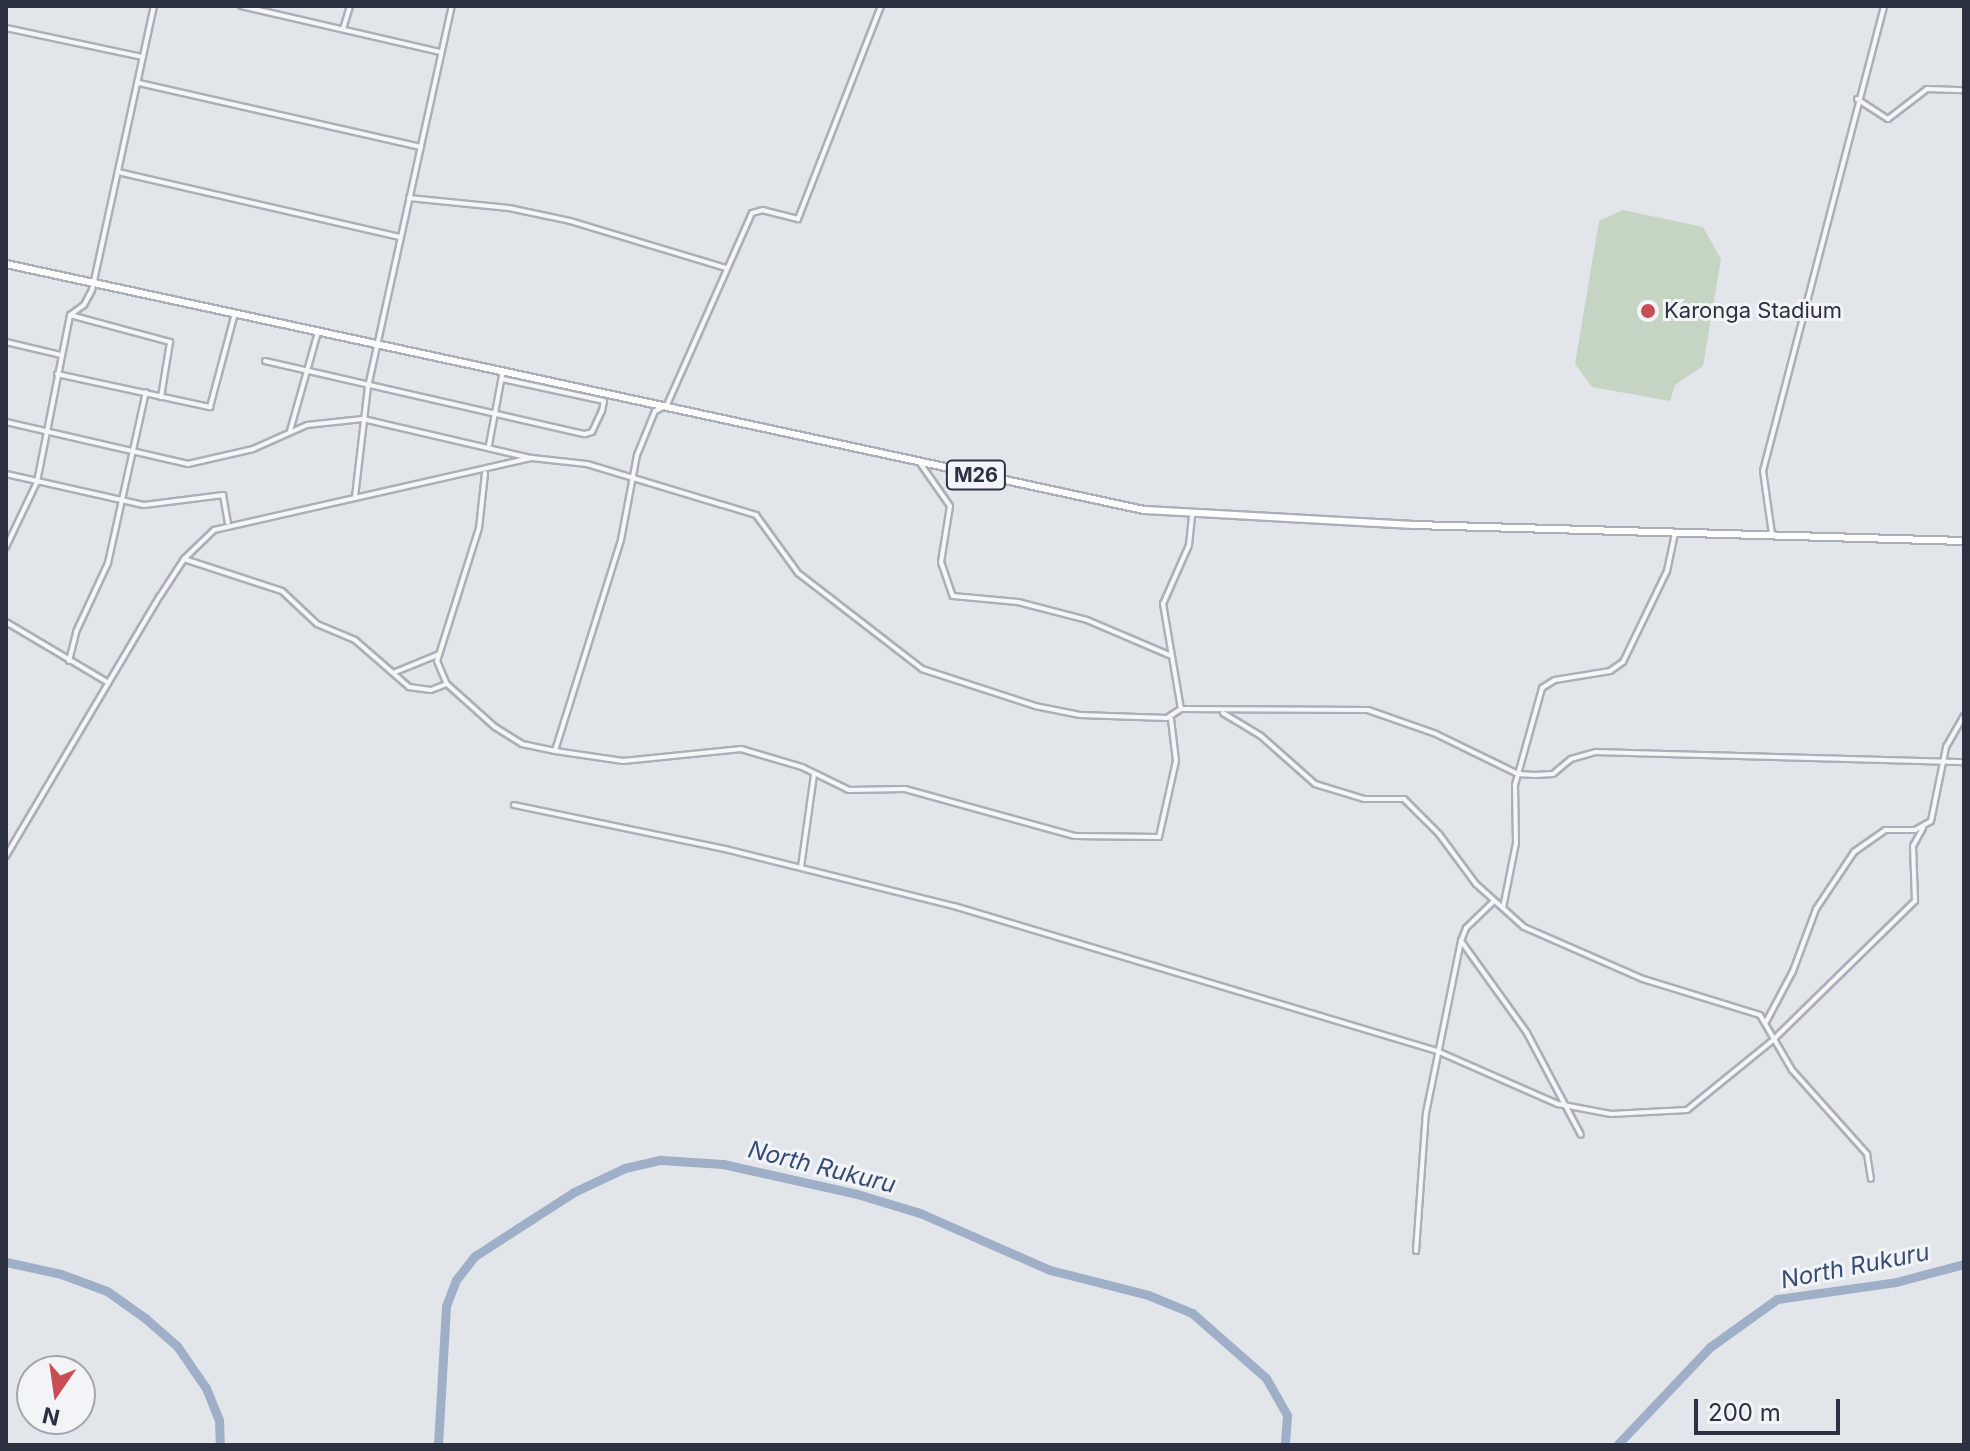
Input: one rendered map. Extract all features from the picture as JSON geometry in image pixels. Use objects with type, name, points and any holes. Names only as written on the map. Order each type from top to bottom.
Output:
[{"type":"main road","name":"M26","points":[[6,264],[667,405],[920,463],[1192,516],[1964,541]]},
{"type":"street","points":[[6,547],[37,482],[44,434],[70,315],[84,305],[94,282],[154,6]]},
{"type":"street","points":[[245,6],[441,52]]},
{"type":"street","points":[[343,29],[350,6]]},
{"type":"street","points":[[355,497],[368,387],[452,6]]},
{"type":"street","points":[[555,751],[621,540],[632,478],[655,411],[667,405],[726,268],[755,210],[798,219],[881,6]]},
{"type":"street","points":[[1772,534],[1763,471],[1857,99],[1884,6]]},
{"type":"street","points":[[6,28],[143,57]]},
{"type":"street","points":[[138,83],[421,147]]},
{"type":"street","points":[[1857,99],[1888,119],[1927,89],[1964,90]]},
{"type":"street","points":[[118,172],[399,237]]},
{"type":"street","points":[[409,198],[570,221],[726,268]]},
{"type":"street","points":[[57,374],[210,407],[235,313]]},
{"type":"street","points":[[70,315],[170,342],[161,397]]},
{"type":"street","points":[[290,431],[318,332]]},
{"type":"street","points":[[6,342],[61,355]]},
{"type":"street","points":[[265,361],[368,387],[589,434],[602,411],[604,401],[502,379]]},
{"type":"street","points":[[489,445],[503,370]]},
{"type":"street","points":[[69,661],[76,632],[108,563],[118,500],[146,392]]},
{"type":"street","points":[[6,422],[44,434],[200,463],[290,431],[363,419],[489,445],[532,458],[577,462],[756,515],[798,573],[932,674],[989,687],[1018,702],[1080,715],[1170,718],[1181,709],[1222,713],[1368,710],[1436,734],[1518,774],[1553,774],[1571,759],[1596,752],[1964,762]]},
{"type":"street","points":[[6,856],[107,682],[184,559],[228,523],[485,473],[532,458]]},
{"type":"street","points":[[920,463],[950,506],[941,554],[950,594],[1018,602],[1100,623],[1169,655]]},
{"type":"street","points":[[485,473],[479,528],[437,655],[447,684],[504,734],[555,751],[623,761],[727,748],[814,773],[849,790],[899,788],[1075,836],[1159,837],[1176,761],[1170,718]]},
{"type":"street","points":[[6,474],[150,505],[223,495],[228,523]]},
{"type":"street","points":[[1181,709],[1169,655],[1163,604],[1189,545],[1192,516]]},
{"type":"street","points":[[1503,908],[1516,843],[1518,774],[1545,684],[1610,671],[1630,653],[1667,571],[1675,533]]},
{"type":"street","points":[[184,559],[282,591],[317,624],[355,640],[393,673],[420,689],[447,684]]},
{"type":"street","points":[[6,622],[107,682]]},
{"type":"street","points":[[393,673],[437,655]]},
{"type":"street","points":[[1222,713],[1261,736],[1315,784],[1364,799],[1404,799],[1494,901],[1554,943],[1643,979],[1756,1013],[1766,1022],[1773,1040],[1792,1070],[1867,1154],[1871,1179]]},
{"type":"street","points":[[514,805],[801,867],[954,906],[1437,1051],[1565,1105],[1611,1114],[1687,1110],[1773,1040],[1915,901],[1913,846],[1923,828],[1931,821],[1942,761],[1952,731],[1964,716]]},
{"type":"street","points":[[801,867],[814,773]]},
{"type":"street","points":[[1766,1022],[1793,971],[1816,909],[1854,852],[1885,830],[1923,828]]},
{"type":"street","points":[[1416,1251],[1418,1169],[1437,1051],[1461,941],[1466,928],[1494,901]]},
{"type":"street","points":[[1461,941],[1527,1033],[1581,1135]]},
{"type":"green space","name":"Karonga Stadium","points":[[1623,210],[1703,227],[1721,259],[1703,366],[1675,385],[1670,401],[1592,387],[1575,364],[1599,221]]},
{"type":"waterway","name":"North Rukuru","points":[[438,1445],[446,1306],[456,1280],[475,1256],[574,1192],[625,1168],[661,1160],[723,1164],[857,1194],[920,1213],[1050,1270],[1148,1295],[1192,1313],[1266,1378],[1287,1415],[1285,1445]]},
{"type":"waterway","name":"North Rukuru","points":[[6,1262],[61,1274],[107,1291],[145,1318],[177,1346],[206,1388],[219,1420],[220,1445]]},
{"type":"waterway","name":"North Rukuru","points":[[1617,1445],[1710,1347],[1777,1299],[1896,1282],[1964,1264]]},
{"type":"place","name":"Karonga Stadium","points":[[1648,311]]}]
